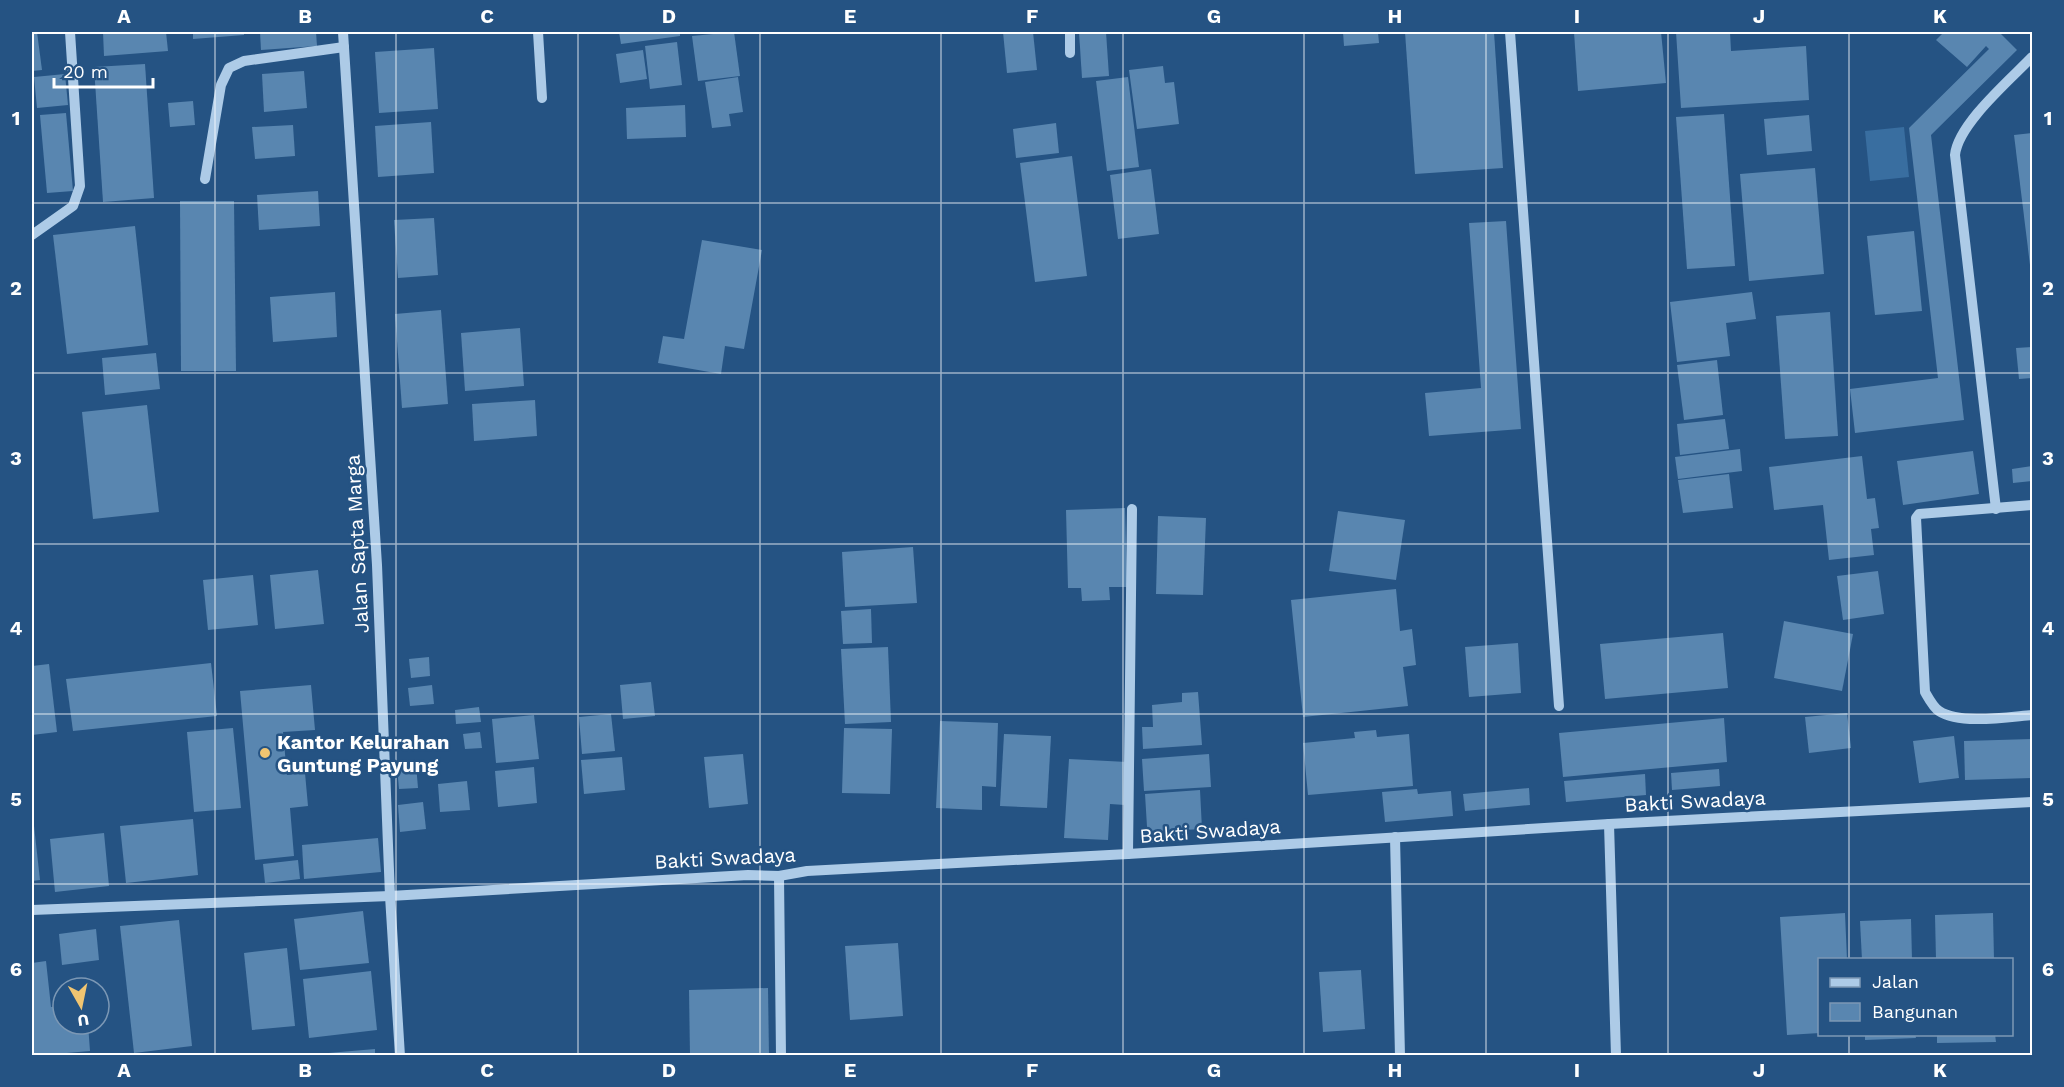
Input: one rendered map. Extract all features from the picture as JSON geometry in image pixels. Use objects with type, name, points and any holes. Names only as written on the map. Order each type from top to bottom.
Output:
[{"type":"street","points":[[32,235],[73,206],[80,186],[70,32]]},
{"type":"street","name":"Jalan Sapta Marga","points":[[343,32],[377,565],[390,896],[399,1056]]},
{"type":"street","points":[[538,32],[542,98]]},
{"type":"street","points":[[1070,32],[1070,53]]},
{"type":"street","points":[[1510,32],[1558,706]]},
{"type":"street","points":[[205,179],[221,85],[229,68],[244,61],[344,47]]},
{"type":"street","points":[[1996,509],[1955,155],[1960,136],[1980,111],[2032,57]]},
{"type":"street","points":[[2032,505],[1919,514],[1916,518],[1925,692],[1938,711],[1955,718],[2032,715]]},
{"type":"street","points":[[1128,854],[1132,509]]},
{"type":"street","name":"Bakti Swadaya","points":[[32,910],[390,896],[748,875],[779,876],[819,870],[2032,802]]},
{"type":"street","points":[[1609,824],[1616,1056]]},
{"type":"street","points":[[1395,837],[1400,1056]]},
{"type":"street","points":[[779,876],[781,1056]]},
{"type":"shaded area","points":[[1904,127],[1909,177],[1870,181],[1865,131]]},
{"type":"building","points":[[32,32],[37,32],[42,70],[32,71]]},
{"type":"building","points":[[103,32],[166,32],[168,51],[104,56]]},
{"type":"building","points":[[193,32],[244,32],[244,35],[193,39]]},
{"type":"building","points":[[260,32],[316,32],[317,46],[261,50]]},
{"type":"building","points":[[619,32],[680,32],[680,36],[621,44]]},
{"type":"building","points":[[734,32],[740,76],[698,81],[692,36]]},
{"type":"building","points":[[1003,32],[1033,32],[1037,70],[1007,73]]},
{"type":"building","points":[[1079,32],[1106,32],[1109,76],[1082,78]]},
{"type":"building","points":[[1343,32],[1378,32],[1379,43],[1344,46]]},
{"type":"building","points":[[1405,32],[1494,32],[1503,168],[1415,174]]},
{"type":"building","points":[[1574,32],[1661,32],[1666,83],[1578,91]]},
{"type":"building","points":[[1676,32],[1730,32],[1731,51],[1806,46],[1809,100],[1681,108]]},
{"type":"building","points":[[1944,32],[1999,32],[2017,50],[1931,135],[1964,420],[1855,433],[1850,389],[1938,378],[1909,128],[1989,49],[1986,46],[1967,67],[1936,40]]},
{"type":"building","points":[[677,42],[682,85],[650,89],[645,46]]},
{"type":"building","points":[[434,48],[438,109],[379,113],[375,52]]},
{"type":"building","points":[[643,50],[647,79],[620,83],[616,54]]},
{"type":"building","points":[[145,64],[154,198],[103,202],[94,67]]},
{"type":"building","points":[[1163,66],[1165,83],[1174,82],[1179,124],[1137,129],[1129,70]]},
{"type":"building","points":[[304,71],[307,108],[264,112],[262,74]]},
{"type":"building","points":[[65,74],[68,105],[37,108],[34,77]]},
{"type":"building","points":[[738,77],[743,112],[729,114],[731,126],[712,128],[705,82]]},
{"type":"building","points":[[1128,77],[1139,167],[1107,171],[1096,81]]},
{"type":"building","points":[[193,101],[195,125],[170,127],[168,103]]},
{"type":"building","points":[[685,105],[686,137],[627,139],[626,108]]},
{"type":"building","points":[[66,113],[73,191],[47,193],[40,115]]},
{"type":"building","points":[[1724,114],[1735,266],[1687,269],[1676,117]]},
{"type":"building","points":[[1809,115],[1812,151],[1767,155],[1764,119]]},
{"type":"building","points":[[431,122],[434,173],[378,177],[375,126]]},
{"type":"building","points":[[1056,123],[1059,153],[1016,158],[1013,129]]},
{"type":"building","points":[[293,125],[295,156],[255,159],[252,127]]},
{"type":"building","points":[[2032,133],[2032,272],[2031,273],[2014,135]]},
{"type":"building","points":[[1072,156],[1087,276],[1035,282],[1020,163]]},
{"type":"building","points":[[1815,168],[1824,274],[1749,281],[1740,174]]},
{"type":"building","points":[[1151,169],[1159,234],[1118,239],[1110,175]]},
{"type":"building","points":[[318,191],[320,226],[259,230],[257,195]]},
{"type":"building","points":[[180,201],[234,201],[236,371],[181,371]]},
{"type":"building","points":[[434,218],[438,275],[398,278],[394,220]]},
{"type":"building","points":[[1506,221],[1521,429],[1429,436],[1425,393],[1481,388],[1469,223]]},
{"type":"building","points":[[135,226],[148,345],[67,354],[53,235]]},
{"type":"building","points":[[1914,231],[1922,311],[1875,315],[1867,236]]},
{"type":"building","points":[[702,240],[762,250],[744,349],[725,346],[721,374],[658,363],[663,336],[684,339]]},
{"type":"building","points":[[335,292],[337,337],[273,342],[270,297]]},
{"type":"building","points":[[1752,292],[1756,319],[1726,323],[1730,356],[1677,362],[1670,302]]},
{"type":"building","points":[[441,310],[448,404],[402,408],[395,314]]},
{"type":"building","points":[[1830,312],[1838,436],[1785,439],[1776,316]]},
{"type":"building","points":[[520,328],[524,386],[465,391],[461,333]]},
{"type":"building","points":[[2032,347],[2032,378],[2019,379],[2016,348]]},
{"type":"building","points":[[156,353],[160,389],[105,395],[102,358]]},
{"type":"building","points":[[1717,360],[1723,415],[1684,420],[1677,365]]},
{"type":"building","points":[[535,400],[537,436],[474,441],[472,404]]},
{"type":"building","points":[[147,405],[159,512],[93,519],[82,412]]},
{"type":"building","points":[[1725,419],[1729,449],[1680,455],[1677,424]]},
{"type":"building","points":[[1740,449],[1742,471],[1678,479],[1675,457]]},
{"type":"building","points":[[1973,451],[1979,494],[1903,505],[1897,461]]},
{"type":"building","points":[[1862,456],[1867,499],[1875,498],[1879,528],[1871,529],[1874,555],[1829,560],[1823,505],[1774,510],[1769,467]]},
{"type":"building","points":[[2032,466],[2032,481],[2013,483],[2012,469]]},
{"type":"building","points":[[1729,474],[1733,508],[1683,513],[1678,480]]},
{"type":"building","points":[[1125,508],[1127,587],[1109,587],[1110,600],[1082,601],[1081,588],[1068,588],[1066,510]]},
{"type":"building","points":[[1338,511],[1405,520],[1396,580],[1329,571]]},
{"type":"building","points":[[1158,516],[1206,518],[1203,595],[1156,594]]},
{"type":"building","points":[[913,547],[917,603],[845,607],[842,552]]},
{"type":"building","points":[[318,570],[324,624],[275,629],[270,575]]},
{"type":"building","points":[[1878,571],[1884,614],[1843,620],[1837,576]]},
{"type":"building","points":[[253,575],[258,625],[208,630],[203,580]]},
{"type":"building","points":[[1396,589],[1400,631],[1412,629],[1416,665],[1403,667],[1408,706],[1303,717],[1291,600]]},
{"type":"building","points":[[871,609],[872,643],[843,644],[841,611]]},
{"type":"building","points":[[1784,621],[1853,634],[1842,691],[1774,678]]},
{"type":"building","points":[[1723,633],[1728,688],[1605,699],[1600,644]]},
{"type":"building","points":[[1518,643],[1521,693],[1469,697],[1465,647]]},
{"type":"building","points":[[888,647],[891,722],[845,724],[841,649]]},
{"type":"building","points":[[429,657],[430,676],[411,678],[409,659]]},
{"type":"building","points":[[211,663],[217,716],[73,731],[66,679]]},
{"type":"building","points":[[49,664],[57,732],[32,735],[32,666]]},
{"type":"building","points":[[651,682],[655,716],[623,719],[620,685]]},
{"type":"building","name":"Kantor Kelurahan Guntung Payung","points":[[311,685],[315,730],[283,732],[287,775],[305,773],[308,806],[290,808],[294,856],[255,860],[240,691]]},
{"type":"building","points":[[432,685],[434,704],[410,706],[408,688]]},
{"type":"building","points":[[1198,692],[1202,745],[1143,749],[1142,727],[1153,727],[1152,705],[1182,702],[1182,693]]},
{"type":"building","points":[[479,707],[481,722],[456,724],[455,710]]},
{"type":"building","points":[[1847,713],[1851,748],[1809,753],[1805,717]]},
{"type":"building","points":[[611,714],[615,751],[582,754],[579,717]]},
{"type":"building","points":[[534,715],[539,759],[496,763],[492,719]]},
{"type":"building","points":[[1724,718],[1727,762],[1563,777],[1559,733]]},
{"type":"building","points":[[940,721],[998,723],[996,787],[982,786],[982,810],[936,808]]},
{"type":"building","points":[[233,728],[241,808],[194,812],[187,732]]},
{"type":"building","points":[[844,728],[892,729],[890,794],[842,793]]},
{"type":"building","points":[[1376,730],[1377,737],[1409,734],[1413,786],[1308,795],[1303,743],[1355,738],[1354,732]]},
{"type":"building","points":[[480,732],[482,748],[465,749],[463,734]]},
{"type":"building","points":[[1004,734],[1051,736],[1047,808],[1000,806]]},
{"type":"building","points":[[1954,736],[1959,778],[1919,783],[1913,741]]},
{"type":"building","points":[[2032,739],[2032,778],[1965,780],[1964,741]]},
{"type":"building","points":[[743,754],[748,804],[709,808],[704,757]]},
{"type":"building","points":[[1209,754],[1211,787],[1144,791],[1142,759]]},
{"type":"building","points":[[622,757],[625,790],[584,794],[581,760]]},
{"type":"building","points":[[1069,759],[1127,762],[1125,805],[1110,804],[1108,840],[1064,838]]},
{"type":"building","points":[[416,764],[418,788],[399,789],[397,766]]},
{"type":"building","points":[[534,767],[537,803],[498,807],[495,771]]},
{"type":"building","points":[[1719,769],[1720,786],[1672,790],[1671,773]]},
{"type":"building","points":[[1645,774],[1646,795],[1566,802],[1564,781]]},
{"type":"building","points":[[467,781],[470,810],[440,812],[438,784]]},
{"type":"building","points":[[1529,788],[1530,805],[1465,811],[1463,794]]},
{"type":"building","points":[[1417,789],[1418,794],[1451,791],[1453,816],[1385,822],[1382,792]]},
{"type":"building","points":[[1200,790],[1202,829],[1184,830],[1184,840],[1148,843],[1145,794]]},
{"type":"building","points":[[423,802],[426,829],[400,832],[398,805]]},
{"type":"building","points":[[32,817],[40,880],[32,881]]},
{"type":"building","points":[[193,819],[198,875],[126,883],[120,826]]},
{"type":"building","points":[[104,833],[109,886],[55,892],[50,839]]},
{"type":"building","points":[[378,838],[381,872],[304,879],[302,845]]},
{"type":"building","points":[[298,860],[300,879],[265,883],[263,864]]},
{"type":"building","points":[[363,911],[369,963],[300,970],[294,919]]},
{"type":"building","points":[[1845,913],[1847,958],[1818,958],[1818,1033],[1787,1035],[1780,917]]},
{"type":"building","points":[[1993,913],[1994,958],[1936,958],[1935,915]]},
{"type":"building","points":[[1911,919],[1912,958],[1862,958],[1860,921]]},
{"type":"building","points":[[179,920],[192,1046],[134,1053],[120,926]]},
{"type":"building","points":[[96,929],[99,960],[62,965],[59,934]]},
{"type":"building","points":[[898,943],[903,1016],[850,1020],[845,946]]},
{"type":"building","points":[[287,948],[295,1026],[252,1030],[244,953]]},
{"type":"building","points":[[46,961],[51,1007],[51,1036],[89,1036],[90,1051],[32,1056],[32,963]]},
{"type":"building","points":[[1361,970],[1365,1029],[1323,1032],[1319,972]]},
{"type":"building","points":[[371,971],[377,1030],[309,1038],[303,979]]},
{"type":"building","points":[[768,988],[769,1056],[690,1056],[689,990]]},
{"type":"building","points":[[1865,1036],[1916,1036],[1916,1038],[1865,1040]]},
{"type":"building","points":[[1937,1036],[1995,1036],[1996,1042],[1937,1043]]},
{"type":"building","points":[[375,1049],[375,1056],[317,1056],[317,1054]]},
{"type":"place","name":"Kantor Kelurahan Guntung Payung","points":[[265,753]]}]
